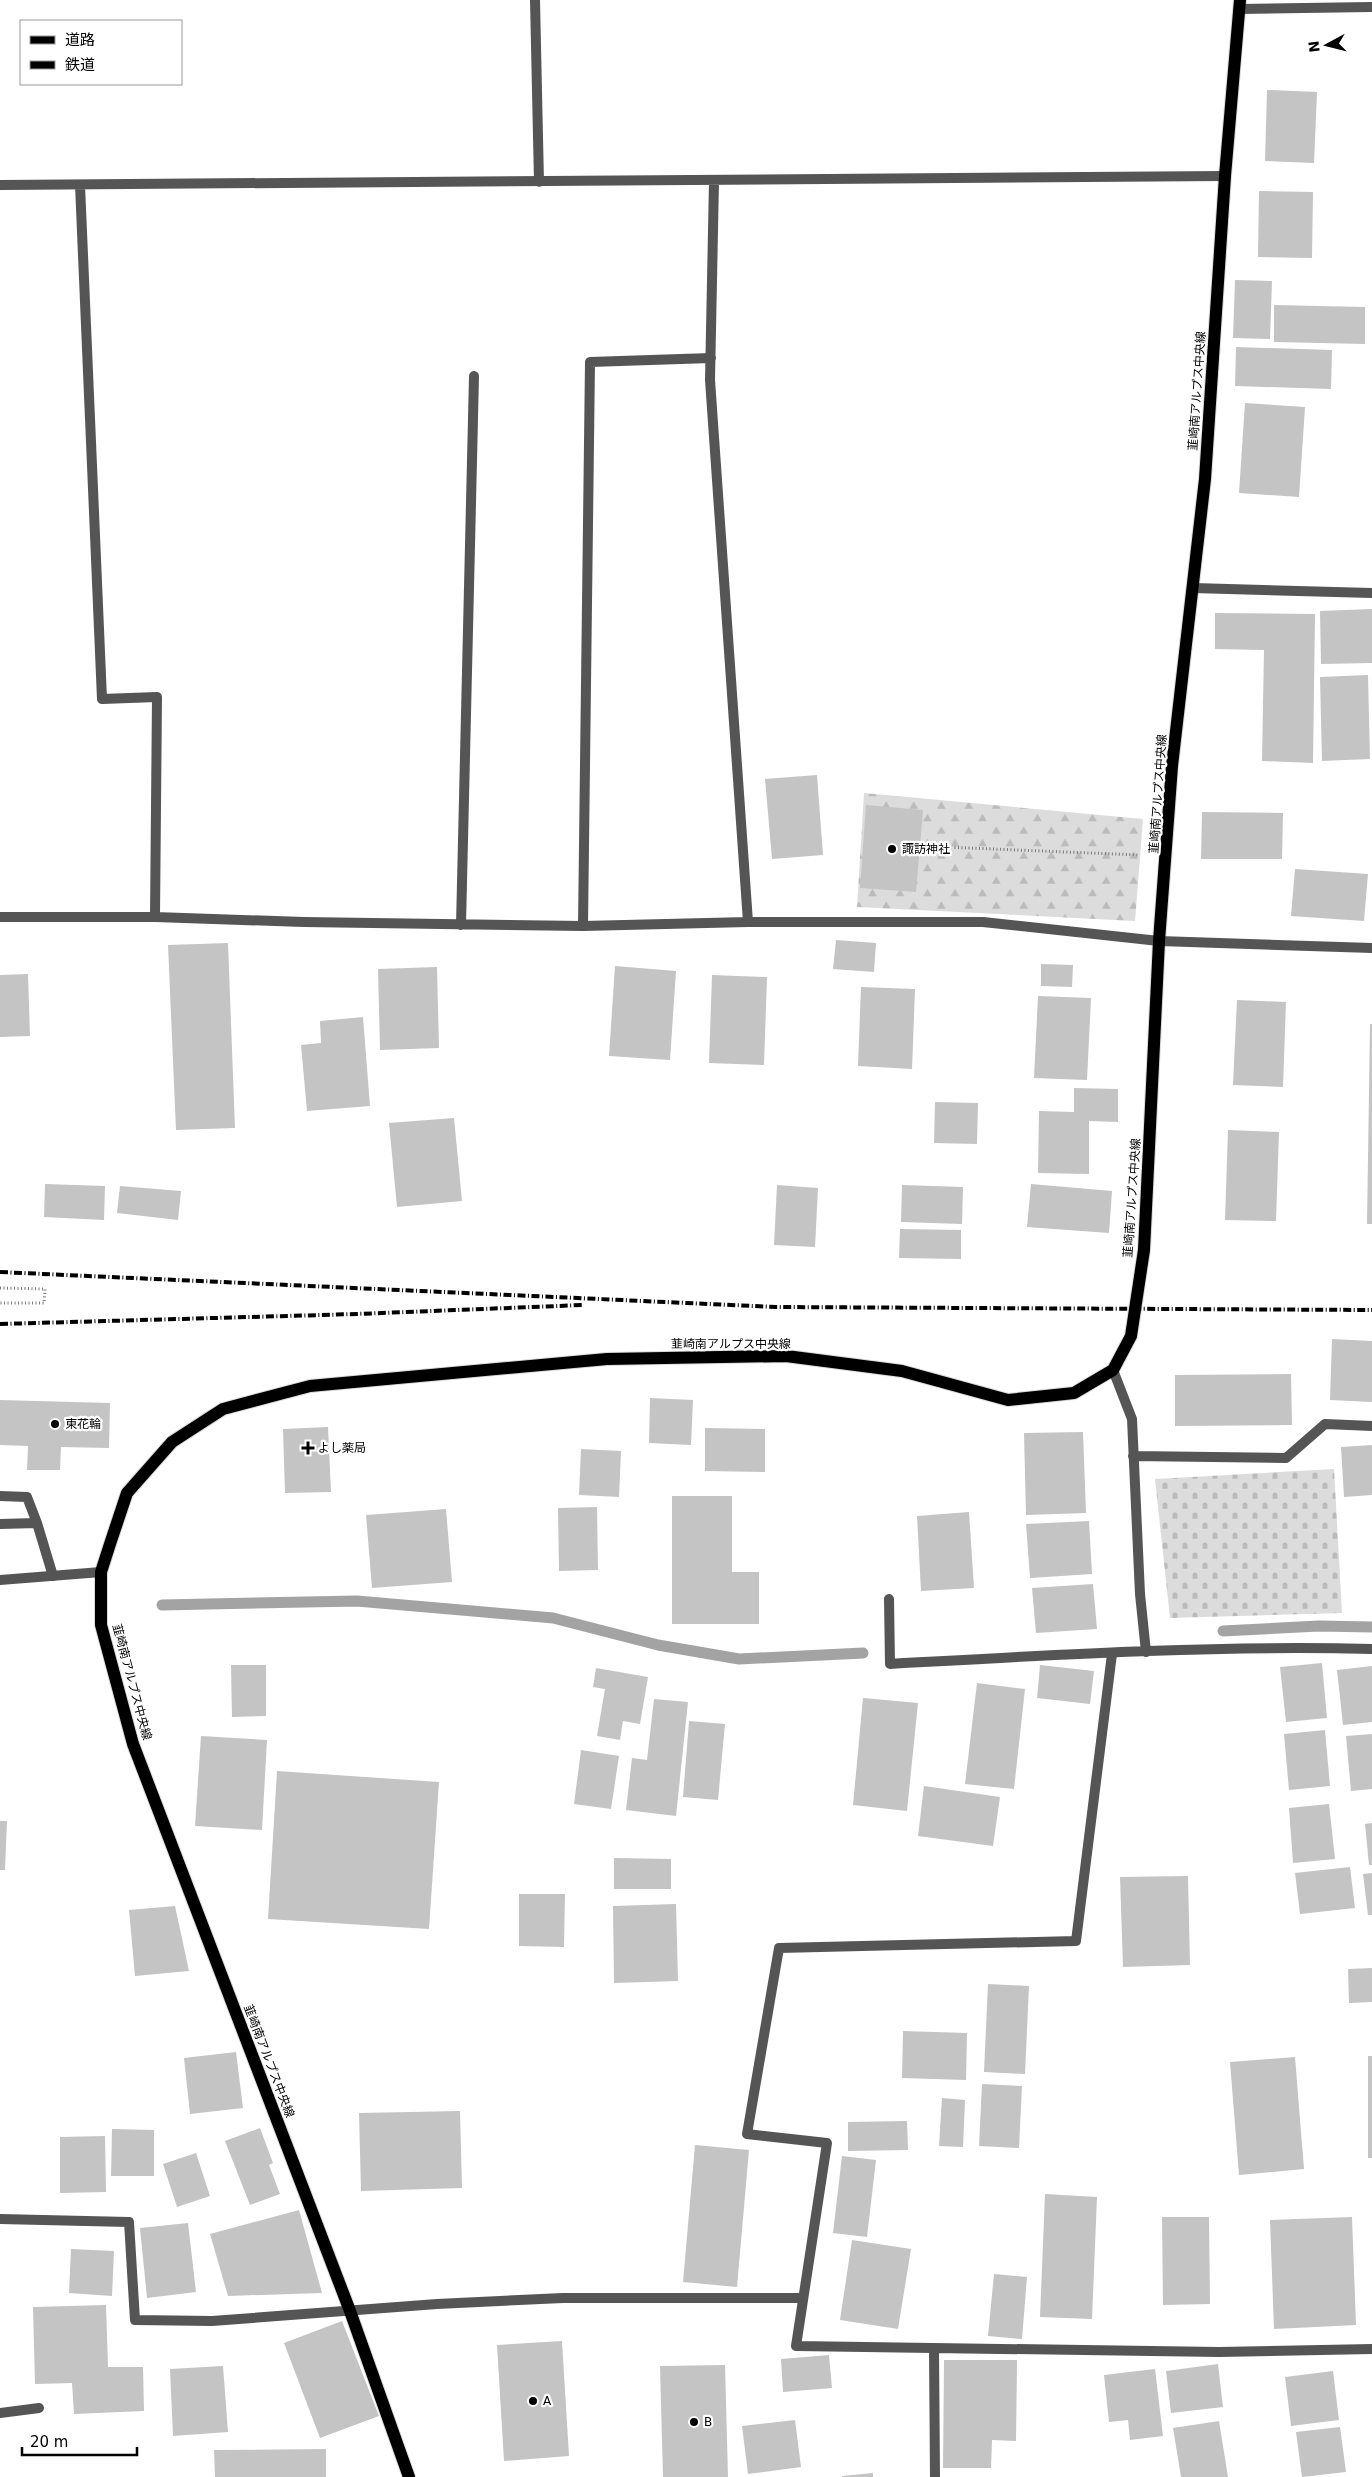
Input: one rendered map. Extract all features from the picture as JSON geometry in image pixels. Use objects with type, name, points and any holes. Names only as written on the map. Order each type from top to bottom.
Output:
[{"type":"main road","name":"韮崎南アルプス中央線","points":[[409,2477],[350,2311],[133,1744],[101,1625],[101,1572],[127,1493],[172,1442],[224,1409],[310,1386],[607,1359],[786,1356],[902,1371],[1008,1400],[1074,1393],[1113,1370],[1130,1336],[1144,1250],[1159,941],[1167,858],[1172,766],[1205,479],[1225,176],[1240,5]]},
{"type":"street","points":[[534,0],[539,182]]},
{"type":"street","points":[[1240,5],[1372,7]]},
{"type":"street","points":[[0,185],[1225,176]]},
{"type":"street","points":[[714,181],[711,399],[748,922]]},
{"type":"street","points":[[80,185],[102,699],[157,697],[155,917]]},
{"type":"street","points":[[583,926],[590,362],[711,358]]},
{"type":"street","points":[[461,925],[474,376]]},
{"type":"street","points":[[1193,588],[1372,593]]},
{"type":"street","points":[[0,917],[155,917],[461,925],[583,926],[748,922],[983,922],[1159,941],[1372,948]]},
{"type":"street","points":[[1113,1370],[1132,1420],[1140,1594],[1146,1652]]},
{"type":"street","points":[[1133,1456],[1286,1458],[1325,1424],[1372,1426]]},
{"type":"street","points":[[0,1496],[28,1496],[53,1576]]},
{"type":"street","points":[[0,1524],[36,1523]]},
{"type":"street","points":[[0,1580],[101,1572]]},
{"type":"street","points":[[889,1599],[890,1664],[1044,1655],[1112,1654],[1274,1646],[1372,1649]]},
{"type":"street","points":[[1112,1654],[1076,1941],[779,1948],[746,2134],[826,2143],[796,2346],[1209,2352],[1372,2349]]},
{"type":"street","points":[[0,2219],[129,2222],[135,2320],[212,2321],[437,2304],[563,2298],[804,2298]]},
{"type":"street","points":[[934,2349],[935,2477]]},
{"type":"street","points":[[0,2413],[39,2408]]},
{"type":"path","points":[[944,847],[1167,858]]},
{"type":"path","points":[[0,1288],[45,1289],[44,1303],[0,1303]]},
{"type":"green space","points":[[864,793],[1143,819],[1135,921],[857,907]]},
{"type":"green space","points":[[1334,1469],[1342,1613],[1170,1618],[1155,1479]]},
{"type":"building","points":[[1267,90],[1317,92],[1314,163],[1265,161]]},
{"type":"building","points":[[1259,191],[1313,192],[1312,258],[1258,257]]},
{"type":"building","points":[[1235,280],[1272,281],[1270,339],[1233,338]]},
{"type":"building","points":[[1274,305],[1365,307],[1365,344],[1274,342]]},
{"type":"building","points":[[1236,347],[1332,350],[1331,389],[1235,386]]},
{"type":"building","points":[[1245,403],[1305,407],[1299,497],[1239,493]]},
{"type":"building","points":[[1372,609],[1372,663],[1321,664],[1320,611]]},
{"type":"building","points":[[1215,613],[1315,614],[1313,763],[1262,761],[1264,650],[1215,649]]},
{"type":"building","points":[[1368,675],[1370,759],[1322,761],[1320,677]]},
{"type":"building","points":[[817,775],[823,855],[772,859],[765,779]]},
{"type":"building","name":"諏訪神社","points":[[866,805],[923,810],[916,892],[860,888]]},
{"type":"building","points":[[1202,812],[1283,813],[1282,859],[1201,859]]},
{"type":"building","points":[[1295,869],[1368,874],[1364,921],[1291,916]]},
{"type":"building","points":[[836,940],[876,943],[874,972],[833,969]]},
{"type":"building","points":[[228,943],[235,1128],[176,1130],[168,945]]},
{"type":"building","points":[[1041,964],[1073,965],[1072,987],[1041,986]]},
{"type":"building","points":[[615,966],[676,971],[670,1060],[609,1056]]},
{"type":"building","points":[[437,967],[439,1048],[380,1050],[378,969]]},
{"type":"building","points":[[28,974],[30,1036],[0,1037],[0,975]]},
{"type":"building","points":[[712,975],[767,977],[764,1065],[709,1063]]},
{"type":"building","points":[[861,987],[915,989],[912,1069],[858,1066]]},
{"type":"building","points":[[1038,996],[1091,998],[1087,1080],[1034,1078]]},
{"type":"building","points":[[1237,1000],[1286,1002],[1283,1087],[1233,1085]]},
{"type":"building","points":[[363,1017],[370,1106],[307,1111],[301,1045],[321,1043],[320,1021]]},
{"type":"building","points":[[1370,1024],[1372,1024],[1372,1224],[1367,1224]]},
{"type":"building","points":[[1074,1088],[1118,1089],[1118,1122],[1089,1121],[1089,1174],[1038,1173],[1039,1111],[1074,1112]]},
{"type":"building","points":[[935,1102],[978,1103],[977,1144],[934,1143]]},
{"type":"building","points":[[454,1118],[462,1201],[397,1207],[389,1123]]},
{"type":"building","points":[[1228,1130],[1279,1132],[1276,1221],[1225,1220]]},
{"type":"building","points":[[45,1184],[105,1186],[104,1220],[44,1217]]},
{"type":"building","points":[[1031,1184],[1112,1191],[1109,1233],[1027,1227]]},
{"type":"building","points":[[777,1185],[818,1188],[815,1247],[774,1245]]},
{"type":"building","points":[[902,1185],[963,1187],[962,1224],[901,1222]]},
{"type":"building","points":[[120,1186],[181,1191],[178,1220],[117,1213]]},
{"type":"building","points":[[900,1229],[961,1230],[961,1259],[899,1258]]},
{"type":"building","points":[[1332,1339],[1372,1341],[1372,1402],[1330,1400]]},
{"type":"building","points":[[1291,1374],[1292,1425],[1175,1426],[1175,1375]]},
{"type":"building","points":[[650,1398],[693,1400],[691,1445],[649,1443]]},
{"type":"building","name":"東花輪","points":[[0,1400],[110,1403],[109,1448],[61,1447],[60,1470],[27,1470],[28,1446],[0,1445]]},
{"type":"building","points":[[328,1427],[331,1492],[285,1493],[283,1429]]},
{"type":"building","points":[[705,1428],[765,1429],[765,1472],[705,1471]]},
{"type":"building","points":[[1083,1432],[1086,1513],[1026,1515],[1024,1433]]},
{"type":"building","points":[[1372,1445],[1372,1495],[1344,1497],[1341,1447]]},
{"type":"building","points":[[581,1449],[621,1451],[619,1497],[579,1495]]},
{"type":"building","points":[[672,1496],[732,1496],[732,1572],[759,1572],[759,1624],[672,1624]]},
{"type":"building","points":[[597,1507],[598,1570],[559,1571],[558,1508]]},
{"type":"building","points":[[446,1509],[452,1582],[372,1588],[366,1515]]},
{"type":"building","points":[[969,1512],[974,1588],[921,1591],[917,1516]]},
{"type":"building","points":[[1089,1521],[1092,1574],[1030,1578],[1026,1524]]},
{"type":"building","points":[[1093,1584],[1097,1629],[1036,1633],[1032,1588]]},
{"type":"building","points":[[1322,1663],[1327,1718],[1286,1722],[1280,1667]]},
{"type":"building","points":[[231,1665],[266,1665],[266,1716],[232,1717]]},
{"type":"building","points":[[1040,1665],[1094,1671],[1090,1704],[1037,1698]]},
{"type":"building","points":[[1372,1666],[1372,1722],[1343,1725],[1337,1670]]},
{"type":"building","points":[[596,1668],[648,1677],[640,1724],[623,1721],[620,1740],[597,1736],[605,1689],[593,1687]]},
{"type":"building","points":[[977,1683],[1025,1689],[1014,1789],[965,1784]]},
{"type":"building","points":[[863,1698],[918,1703],[907,1811],[853,1805]]},
{"type":"building","points":[[654,1699],[688,1702],[676,1816],[626,1810],[632,1758],[647,1760]]},
{"type":"building","points":[[689,1721],[725,1724],[718,1800],[683,1797]]},
{"type":"building","points":[[1325,1730],[1330,1786],[1289,1790],[1284,1734]]},
{"type":"building","points":[[1372,1734],[1372,1789],[1351,1791],[1346,1736]]},
{"type":"building","points":[[201,1736],[267,1740],[262,1830],[195,1826]]},
{"type":"building","points":[[581,1750],[619,1756],[611,1809],[574,1804]]},
{"type":"building","points":[[277,1771],[439,1782],[429,1929],[268,1919]]},
{"type":"building","points":[[924,1786],[1000,1797],[993,1846],[918,1836]]},
{"type":"building","points":[[1329,1804],[1335,1859],[1293,1863],[1289,1808]]},
{"type":"building","points":[[0,1821],[7,1821],[5,1870],[0,1870]]},
{"type":"building","points":[[1372,1823],[1372,1865],[1369,1865],[1365,1824]]},
{"type":"building","points":[[614,1858],[671,1859],[671,1889],[614,1889]]},
{"type":"building","points":[[1350,1867],[1355,1908],[1300,1914],[1295,1873]]},
{"type":"building","points":[[1372,1873],[1372,1915],[1368,1915],[1363,1874]]},
{"type":"building","points":[[1188,1876],[1190,1965],[1123,1967],[1120,1877]]},
{"type":"building","points":[[519,1894],[565,1894],[564,1947],[519,1946]]},
{"type":"building","points":[[676,1904],[678,1981],[614,1983],[613,1906]]},
{"type":"building","points":[[175,1906],[189,1971],[135,1976],[129,1910]]},
{"type":"building","points":[[1372,1968],[1372,2002],[1349,2003],[1348,1969]]},
{"type":"building","points":[[988,1984],[1029,1986],[1025,2074],[984,2072]]},
{"type":"building","points":[[903,2031],[967,2033],[966,2080],[902,2078]]},
{"type":"building","points":[[236,2052],[243,2108],[190,2114],[184,2058]]},
{"type":"building","points":[[1368,2056],[1372,2056],[1372,2158],[1368,2158]]},
{"type":"building","points":[[1295,2057],[1304,2169],[1239,2175],[1230,2062]]},
{"type":"building","points":[[982,2084],[1022,2086],[1019,2148],[979,2146]]},
{"type":"building","points":[[942,2098],[965,2100],[963,2147],[939,2146]]},
{"type":"building","points":[[460,2111],[462,2188],[361,2191],[359,2113]]},
{"type":"building","points":[[907,2121],[908,2150],[848,2151],[848,2122]]},
{"type":"building","points":[[260,2128],[273,2163],[269,2165],[280,2194],[250,2205],[225,2141]]},
{"type":"building","points":[[112,2129],[154,2130],[154,2176],[111,2176]]},
{"type":"building","points":[[105,2136],[106,2192],[60,2193],[60,2137]]},
{"type":"building","points":[[695,2145],[749,2150],[737,2287],[683,2282]]},
{"type":"building","points":[[196,2153],[210,2196],[177,2207],[163,2164]]},
{"type":"building","points":[[842,2156],[876,2160],[867,2237],[833,2233]]},
{"type":"building","points":[[1045,2194],[1097,2197],[1092,2319],[1040,2317]]},
{"type":"building","points":[[299,2210],[322,2293],[228,2296],[210,2234]]},
{"type":"building","points":[[1162,2217],[1209,2217],[1210,2304],[1163,2305]]},
{"type":"building","points":[[1352,2217],[1356,2325],[1274,2329],[1270,2220]]},
{"type":"building","points":[[188,2223],[196,2292],[147,2298],[140,2228]]},
{"type":"building","points":[[852,2240],[911,2249],[898,2329],[840,2320]]},
{"type":"building","points":[[71,2249],[114,2251],[112,2296],[69,2293]]},
{"type":"building","points":[[994,2274],[1027,2277],[1022,2339],[988,2336]]},
{"type":"building","points":[[106,2305],[108,2367],[143,2367],[144,2411],[74,2414],[72,2383],[35,2384],[33,2307]]},
{"type":"building","points":[[342,2321],[379,2416],[320,2438],[284,2343]]},
{"type":"building","name":"A","points":[[562,2341],[569,2456],[504,2461],[497,2345]]},
{"type":"building","points":[[829,2355],[832,2388],[783,2392],[781,2359]]},
{"type":"building","points":[[944,2360],[1017,2360],[1016,2441],[992,2440],[991,2468],[943,2468]]},
{"type":"building","points":[[1218,2364],[1223,2407],[1171,2413],[1166,2371]]},
{"type":"building","name":"B","points":[[725,2365],[728,2477],[663,2477],[660,2366]]},
{"type":"building","points":[[223,2366],[228,2432],[173,2436],[170,2369]]},
{"type":"building","points":[[1155,2369],[1163,2436],[1130,2440],[1128,2420],[1109,2422],[1104,2375]]},
{"type":"building","points":[[1333,2371],[1339,2420],[1291,2426],[1285,2377]]},
{"type":"building","points":[[795,2420],[801,2467],[748,2474],[742,2426]]},
{"type":"building","points":[[1219,2421],[1228,2477],[1181,2477],[1173,2428]]},
{"type":"building","points":[[1340,2427],[1346,2472],[1302,2477],[1296,2432]]},
{"type":"building","points":[[326,2449],[326,2477],[215,2477],[214,2450]]},
{"type":"building","points":[[873,2473],[873,2477],[842,2477],[842,2476]]},
{"type":"waterway","points":[[162,1605],[357,1601],[553,1618],[658,1645],[739,1659],[863,1653]]},
{"type":"waterway","points":[[1223,1631],[1319,1626],[1372,1627]]},
{"type":"railway","points":[[0,1272],[776,1307],[1372,1310]]},
{"type":"railway","points":[[0,1324],[357,1314],[582,1305]]},
{"type":"place","name":"諏訪神社","points":[[892,849]]},
{"type":"place","name":"東花輪","points":[[55,1424]]},
{"type":"place","name":"よし薬局","points":[[308,1448]]},
{"type":"place","name":"A","points":[[533,2401]]},
{"type":"place","name":"B","points":[[694,2422]]}]
